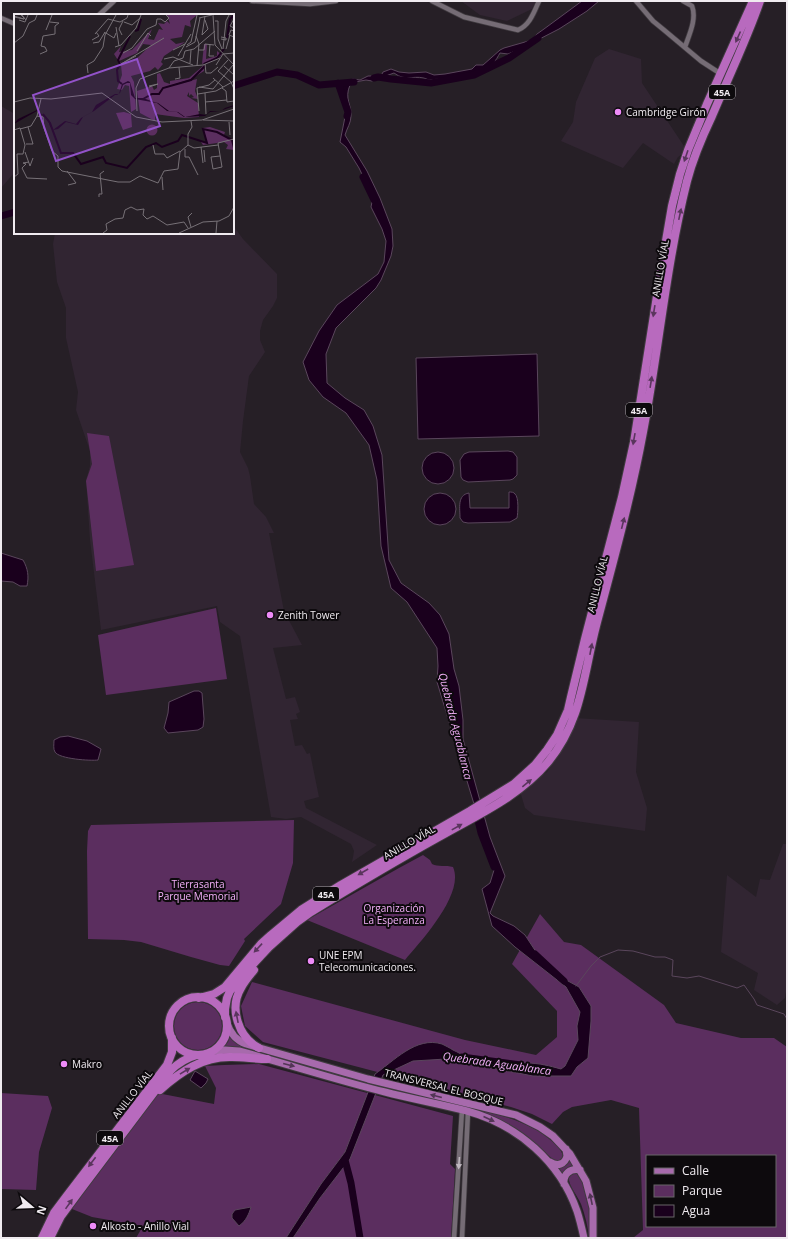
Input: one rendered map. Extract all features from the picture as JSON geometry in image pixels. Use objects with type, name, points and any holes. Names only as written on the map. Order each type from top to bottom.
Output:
[{"type":"highway","name":"ANILLO VÍAL","points":[[493,802],[541,758],[557,735],[568,710],[622,497],[632,449],[672,206],[680,174],[688,150],[753,1]]},
{"type":"highway","name":"ANILLO VÍAL","points":[[199,998],[214,993],[225,987],[250,956],[301,910],[341,885],[493,802],[518,790],[546,765],[565,738],[578,708],[593,639],[644,432],[672,253],[687,183],[695,154],[760,1]]},
{"type":"highway","name":"ANILLO VÍAL","points":[[226,1020],[225,1005],[230,991],[240,978],[276,940],[297,922],[311,912],[417,850],[471,815]]},
{"type":"highway","points":[[259,1048],[254,1046],[239,1028],[236,1017],[236,1005],[240,988],[259,963],[262,956]]},
{"type":"highway","points":[[199,998],[208,999],[221,1009],[226,1020],[226,1032],[223,1040],[210,1052],[197,1055],[187,1052],[181,1049],[172,1038],[170,1026],[171,1018],[180,1004],[187,1000],[199,998]]},
{"type":"highway","name":"ANILLO VÍAL","points":[[42,1238],[54,1213],[169,1062],[172,1052],[172,1038]]},
{"type":"highway","name":"ANILLO VÍAL","points":[[50,1238],[65,1210],[144,1104],[174,1067],[184,1060],[197,1055]]},
{"type":"highway","points":[[144,1104],[176,1077],[201,1062],[225,1057],[266,1059]]},
{"type":"main road","name":"TRANSVERSAL EL BOSQUE","points":[[226,1020],[236,1039],[242,1043],[386,1084],[516,1115],[540,1127],[553,1136],[565,1148],[586,1181],[592,1201],[594,1221],[593,1238]]},
{"type":"main road","name":"TRANSVERSAL EL BOSQUE","points":[[210,1052],[230,1050],[239,1051],[365,1087],[484,1117],[514,1132],[536,1148],[550,1162],[564,1184],[577,1211],[584,1238]]},
{"type":"main road","points":[[550,1162],[558,1165],[563,1163],[567,1156],[565,1148]]},
{"type":"main road","points":[[564,1184],[564,1178],[568,1172],[574,1169],[580,1170]]},
{"type":"street","points":[[100,14],[114,1]]},
{"type":"street","points":[[252,1],[310,4],[336,1]]},
{"type":"street","points":[[432,1],[464,17],[518,30],[523,28],[528,22],[539,1]]},
{"type":"street","points":[[636,1],[653,21],[701,61],[721,74]]},
{"type":"street","points":[[683,1],[692,6],[694,15],[685,47]]},
{"type":"street","points":[[1,18],[14,24]]},
{"type":"street","points":[[454,1238],[465,1111]]},
{"type":"street","points":[[462,1238],[465,1111]]},
{"type":"shaded area","points":[[461,1],[536,1],[532,9],[507,21],[480,15]]},
{"type":"shaded area","name":"Cambridge Girón","points":[[609,49],[641,59],[642,83],[688,150],[678,157],[674,164],[643,143],[623,168],[561,141],[573,122],[576,102],[595,58]]},
{"type":"shaded area","points":[[1,106],[14,113],[14,173],[1,188]]},
{"type":"shaded area","points":[[234,224],[243,239],[277,274],[277,298],[263,320],[260,331],[260,340],[265,352],[249,376],[240,452],[248,468],[254,504],[266,517],[274,533],[269,533],[284,611],[302,645],[273,648],[286,699],[295,697],[300,712],[296,714],[298,719],[290,720],[295,746],[302,745],[307,754],[310,753],[319,797],[304,801],[306,808],[377,845],[352,862],[354,851],[351,844],[301,817],[286,819],[271,817],[240,636],[220,622],[217,606],[101,630],[90,540],[86,480],[90,466],[90,451],[76,410],[78,392],[66,338],[66,308],[57,282],[53,244],[55,234],[234,234]]},
{"type":"shaded area","points":[[575,718],[639,722],[636,772],[647,808],[645,831],[534,815],[525,808],[520,791],[547,772],[562,748]]},
{"type":"shaded area","points":[[783,844],[787,844],[787,986],[785,998],[777,1005],[754,990],[758,973],[721,952],[727,875],[756,897],[760,879],[770,880]]},
{"type":"green space","points":[[87,433],[109,436],[134,565],[96,571],[86,481],[92,464]]},
{"type":"green space","points":[[216,608],[227,679],[106,695],[98,635]]},
{"type":"green space","name":"Tierrasanta Parque Memorial","points":[[294,820],[293,863],[281,904],[244,939],[245,941],[229,966],[220,965],[141,942],[88,939],[87,851],[88,831],[91,825]]},
{"type":"green space","name":"Organización La Esperanza","points":[[423,855],[430,860],[432,864],[453,867],[455,878],[453,890],[440,916],[405,960],[307,920],[399,868]]},
{"type":"green space","points":[[540,914],[564,942],[581,945],[664,1005],[676,1023],[741,1038],[774,1038],[787,1047],[787,1238],[633,1238],[643,1230],[639,1108],[611,1100],[572,1107],[563,1112],[552,1124],[532,1114],[511,1107],[263,1042],[245,1026],[241,1006],[252,982],[465,1040],[536,1055],[557,1037],[557,1011],[512,964]]},
{"type":"green space","points":[[198,1002],[207,1004],[215,1009],[220,1017],[222,1026],[220,1035],[215,1043],[207,1048],[198,1050],[189,1048],[181,1043],[176,1035],[174,1026],[176,1017],[181,1009],[189,1004]]},
{"type":"green space","points":[[230,1034],[236,1043],[253,1050],[249,1051],[222,1047],[228,1042]]},
{"type":"green space","points":[[259,1064],[453,1116],[450,1164],[455,1169],[451,1238],[363,1238],[352,1189],[358,1238],[293,1238],[320,1198],[345,1165],[348,1171],[346,1164],[347,1146],[345,1152],[321,1184],[286,1238],[136,1238],[143,1226],[92,1217],[67,1207],[152,1092],[214,1104],[216,1088],[205,1066]]},
{"type":"green space","points":[[1,1093],[48,1096],[52,1108],[39,1152],[36,1190],[1,1189]]},
{"type":"green space","points":[[460,1106],[485,1111],[521,1122],[543,1134],[553,1142],[562,1152],[563,1160],[556,1162],[525,1135]]},
{"type":"green space","points":[[568,1154],[578,1168],[563,1179],[556,1168]]},
{"type":"green space","points":[[576,1173],[581,1179],[588,1195],[591,1238],[589,1238],[581,1204],[569,1182],[569,1175]]},
{"type":"water","points":[[582,1],[599,1],[587,11],[559,29],[508,54],[500,53],[496,60],[486,68],[471,74],[429,80],[419,77],[407,78],[394,73],[372,81],[366,80],[355,82],[350,85],[348,90],[348,98],[351,119],[345,135],[367,171],[380,198],[392,229],[393,246],[391,256],[381,280],[376,288],[336,328],[326,354],[327,383],[345,398],[364,410],[373,426],[382,455],[389,560],[401,583],[429,603],[440,615],[449,634],[454,669],[459,686],[463,720],[463,739],[490,837],[505,876],[490,913],[493,916],[514,926],[525,935],[542,961],[557,975],[579,987],[591,1006],[588,1058],[577,1067],[571,1076],[533,1076],[446,1059],[413,1061],[383,1075],[350,1159],[320,1198],[293,1238],[286,1238],[321,1184],[345,1152],[375,1074],[406,1051],[423,1043],[432,1042],[442,1044],[484,1064],[531,1063],[561,1069],[565,1066],[578,1040],[577,1026],[580,1012],[566,987],[515,947],[492,926],[482,889],[490,883],[494,870],[437,682],[437,648],[407,602],[391,588],[381,546],[377,480],[369,445],[346,413],[323,397],[309,380],[303,362],[319,331],[337,305],[378,274],[384,262],[386,241],[371,207],[372,202],[370,191],[359,168],[346,147],[340,142],[347,107],[338,87],[341,87],[353,79],[360,80],[368,76],[381,76],[383,72],[391,69],[409,73],[426,72],[434,75],[472,69],[476,65],[483,65],[504,48],[532,40],[537,34]]},
{"type":"water","points":[[537,354],[539,436],[418,439],[416,358]]},
{"type":"water","points":[[435,452],[441,452],[450,456],[454,468],[450,480],[441,484],[435,484],[426,480],[422,471],[422,465],[426,456]]},
{"type":"water","points":[[469,452],[513,452],[517,457],[517,475],[513,479],[468,482],[463,480],[461,477],[460,460],[464,454]]},
{"type":"water","points":[[509,492],[514,493],[517,498],[518,505],[517,518],[510,522],[468,523],[463,522],[460,518],[460,502],[465,494],[469,493],[470,508],[509,508]]},
{"type":"water","points":[[437,493],[443,493],[453,500],[456,509],[455,515],[449,522],[443,525],[437,525],[427,518],[424,512],[424,506],[431,496]]},
{"type":"water","points":[[1,553],[23,560],[28,573],[27,586],[20,586],[13,582],[1,581]]},
{"type":"water","points":[[194,691],[199,691],[202,693],[204,719],[203,727],[198,730],[168,733],[164,728],[169,702]]},
{"type":"water","points":[[68,736],[87,741],[101,749],[98,760],[75,759],[62,756],[55,752],[54,740],[60,737]]},
{"type":"water","points":[[195,1071],[208,1079],[201,1088],[190,1080]]},
{"type":"water","points":[[251,1207],[244,1222],[239,1226],[232,1218],[232,1214],[235,1210]]},
{"type":"waterway","name":"Quebrada Aguablanca","points":[[374,78],[378,77],[431,83],[474,75],[509,58],[538,38]]},
{"type":"waterway","points":[[234,86],[277,72],[297,75],[319,85],[354,82]]},
{"type":"waterway","name":"Quebrada Aguablanca","points":[[338,83],[348,112],[347,116]]},
{"type":"waterway","name":"Quebrada Aguablanca","points":[[363,177],[374,200]]},
{"type":"waterway","points":[[1,216],[14,212]]},
{"type":"waterway","name":"Quebrada Aguablanca","points":[[476,812],[481,833],[494,867]]},
{"type":"waterway","points":[[576,986],[600,957],[618,950],[633,951],[673,960],[672,976],[687,978],[699,976],[737,988],[744,985],[757,1005],[784,1014],[787,1019]]},
{"type":"waterway","name":"Quebrada Aguablanca","points":[[535,954],[564,981]]},
{"type":"waterway","name":"Quebrada Aguablanca","points":[[462,1057],[521,1065]]},
{"type":"waterway","points":[[345,1160],[351,1183],[360,1238]]},
{"type":"place","name":"Cambridge Girón","points":[[618,112]]},
{"type":"place","name":"Zenith Tower","points":[[270,615]]},
{"type":"place","name":"UNE EPM Telecomunicaciones.","points":[[311,961]]},
{"type":"place","name":"Makro","points":[[64,1064]]},
{"type":"place","name":"Alkosto - Anillo Vial","points":[[93,1226]]}]
